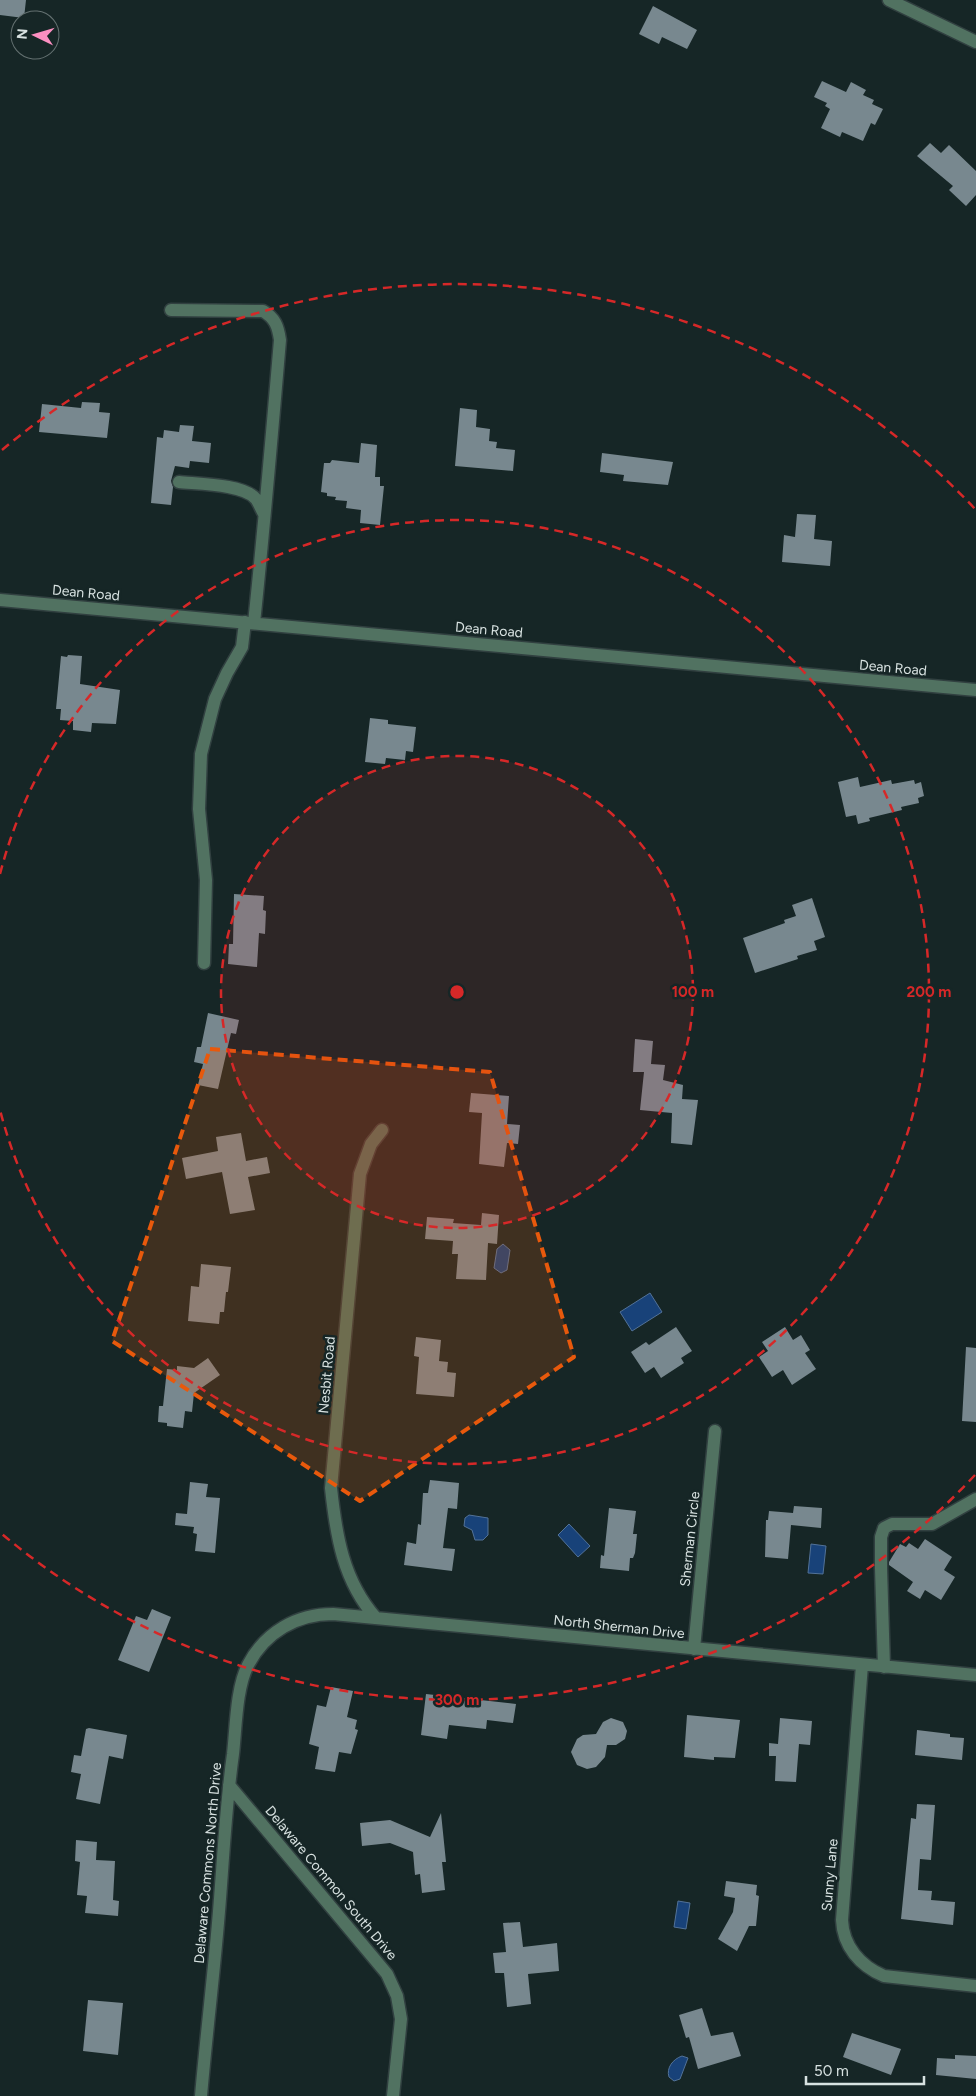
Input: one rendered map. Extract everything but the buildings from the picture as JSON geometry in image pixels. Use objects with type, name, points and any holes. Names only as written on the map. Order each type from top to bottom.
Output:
[{"type":"street","points":[[889,0],[976,42]]},
{"type":"street","points":[[171,310],[263,311],[272,316],[278,328],[280,340],[272,448],[250,623],[242,647],[215,699],[201,754],[199,809],[206,880],[204,963]]},
{"type":"street","points":[[178,482],[233,488],[246,492],[256,498],[264,514]]},
{"type":"street","name":"Dean Road","points":[[0,600],[976,690]]},
{"type":"street","name":"Nesbit Road","points":[[376,1618],[362,1600],[344,1560],[334,1524],[331,1488],[360,1174],[371,1144],[382,1130]]},
{"type":"street","name":"Sherman Circle","points":[[694,1650],[715,1431]]},
{"type":"street","points":[[884,1667],[881,1560],[881,1537],[884,1528],[892,1524],[932,1524],[976,1499]]},
{"type":"street","name":"North Sherman Drive","points":[[266,1640],[290,1623],[311,1616],[334,1614],[976,1676]]},
{"type":"street","name":"Delaware Commons North Drive","points":[[201,2096],[229,1785],[241,1685],[248,1664],[266,1640]]},
{"type":"street","name":"Sunny Lane","points":[[862,1665],[842,1920],[844,1935],[854,1954],[870,1970],[884,1976],[976,1986]]},
{"type":"street","name":"Delaware Common South Drive","points":[[229,1785],[387,1974],[397,1996],[401,2019],[393,2096]]},
{"type":"highlighted area","points":[[210,1049],[490,1072],[574,1357],[360,1501],[112,1341]]},
{"type":"water","points":[[503,1244],[510,1250],[507,1270],[501,1273],[494,1268],[497,1249]]},
{"type":"water","points":[[650,1293],[662,1312],[632,1331],[620,1312]]},
{"type":"water","points":[[469,1515],[488,1518],[488,1535],[483,1540],[475,1540],[472,1530],[464,1526],[465,1518]]},
{"type":"water","points":[[569,1524],[590,1546],[578,1557],[558,1535]]},
{"type":"water","points":[[811,1544],[826,1546],[823,1574],[808,1573]]},
{"type":"water","points":[[678,1901],[690,1903],[686,1929],[674,1927]]},
{"type":"water","points":[[682,2056],[688,2058],[680,2079],[674,2081],[669,2077],[668,2070],[673,2062]]}]
